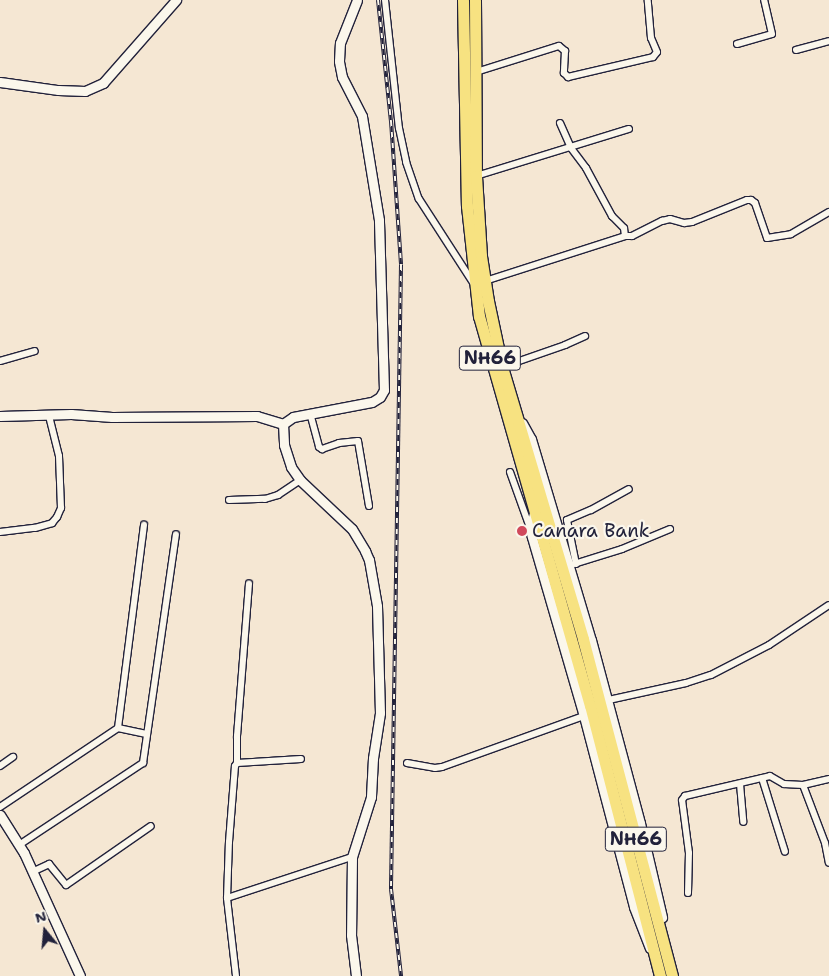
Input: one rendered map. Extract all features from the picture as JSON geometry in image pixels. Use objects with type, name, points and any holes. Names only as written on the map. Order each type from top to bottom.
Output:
[{"type":"highway","name":"NH66","points":[[463,0],[467,206],[491,362],[592,706]]},
{"type":"highway","name":"NH66","points":[[475,0],[476,176],[481,256],[480,283],[659,954],[660,976]]},
{"type":"highway","name":"NH66","points":[[659,954],[672,976]]},
{"type":"street","points":[[0,82],[58,90],[85,91],[103,83],[176,0]]},
{"type":"street","points":[[283,424],[293,417],[366,404],[380,397],[384,390],[378,213],[362,116],[342,77],[339,61],[340,43],[357,0]]},
{"type":"street","points":[[385,0],[399,128],[406,162],[419,199],[480,283],[625,236],[645,232],[662,221],[670,219],[684,223],[692,222],[747,200],[751,200],[755,204],[767,238],[792,234],[829,212]]},
{"type":"street","points":[[476,72],[559,46],[565,51],[564,73],[568,77],[653,57],[657,52],[651,38],[648,0]]},
{"type":"street","points":[[737,44],[772,34],[764,0]]},
{"type":"street","points":[[796,50],[829,41]]},
{"type":"street","points":[[560,123],[571,148],[586,168],[612,216],[624,228],[625,236]]},
{"type":"street","points":[[476,176],[629,129]]},
{"type":"street","points":[[502,366],[565,346],[585,336]]},
{"type":"street","points":[[0,361],[35,351]]},
{"type":"street","points":[[515,409],[531,438],[572,565]]},
{"type":"street","points":[[310,413],[319,446],[322,449],[346,441],[358,441],[369,506]]},
{"type":"street","points":[[0,416],[71,414],[112,417],[257,416],[283,424]]},
{"type":"street","points":[[0,532],[35,528],[52,523],[61,508],[59,456],[49,416]]},
{"type":"street","points":[[283,424],[284,445],[291,467],[300,480],[352,529],[360,542],[369,560],[377,606],[380,713],[373,758],[371,797],[352,856],[351,935],[356,976]]},
{"type":"street","points":[[510,472],[655,885],[666,936],[659,954]]},
{"type":"street","points":[[229,500],[265,499],[278,495],[300,480]]},
{"type":"street","points":[[592,706],[567,520],[591,510],[630,489]]},
{"type":"street","points":[[530,529],[534,513]]},
{"type":"street","points":[[118,728],[144,526]]},
{"type":"street","points":[[572,565],[622,549],[670,529]]},
{"type":"street","points":[[20,845],[142,763],[176,534]]},
{"type":"street","points":[[236,976],[227,898],[229,842],[235,766],[238,763],[237,736],[249,583]]},
{"type":"street","points":[[407,763],[435,768],[442,767],[592,706],[686,683],[711,674],[769,645],[829,604]]},
{"type":"street","points":[[0,808],[118,728],[146,734]]},
{"type":"street","points":[[0,766],[13,757]]},
{"type":"street","points":[[238,763],[301,759]]},
{"type":"street","points":[[688,892],[689,852],[682,800],[685,796],[770,776],[784,784],[803,785],[829,779]]},
{"type":"street","points":[[762,778],[785,852]]},
{"type":"street","points":[[740,784],[743,822]]},
{"type":"street","points":[[803,785],[825,843],[829,863]]},
{"type":"street","points":[[0,815],[20,845],[80,976]]},
{"type":"street","points":[[32,872],[49,864],[66,886],[151,826]]},
{"type":"street","points":[[227,898],[352,856]]},
{"type":"railway","points":[[378,0],[391,121],[401,265],[391,889],[401,976]]},
{"type":"place","name":"Canara Bank","points":[[522,531]]}]
